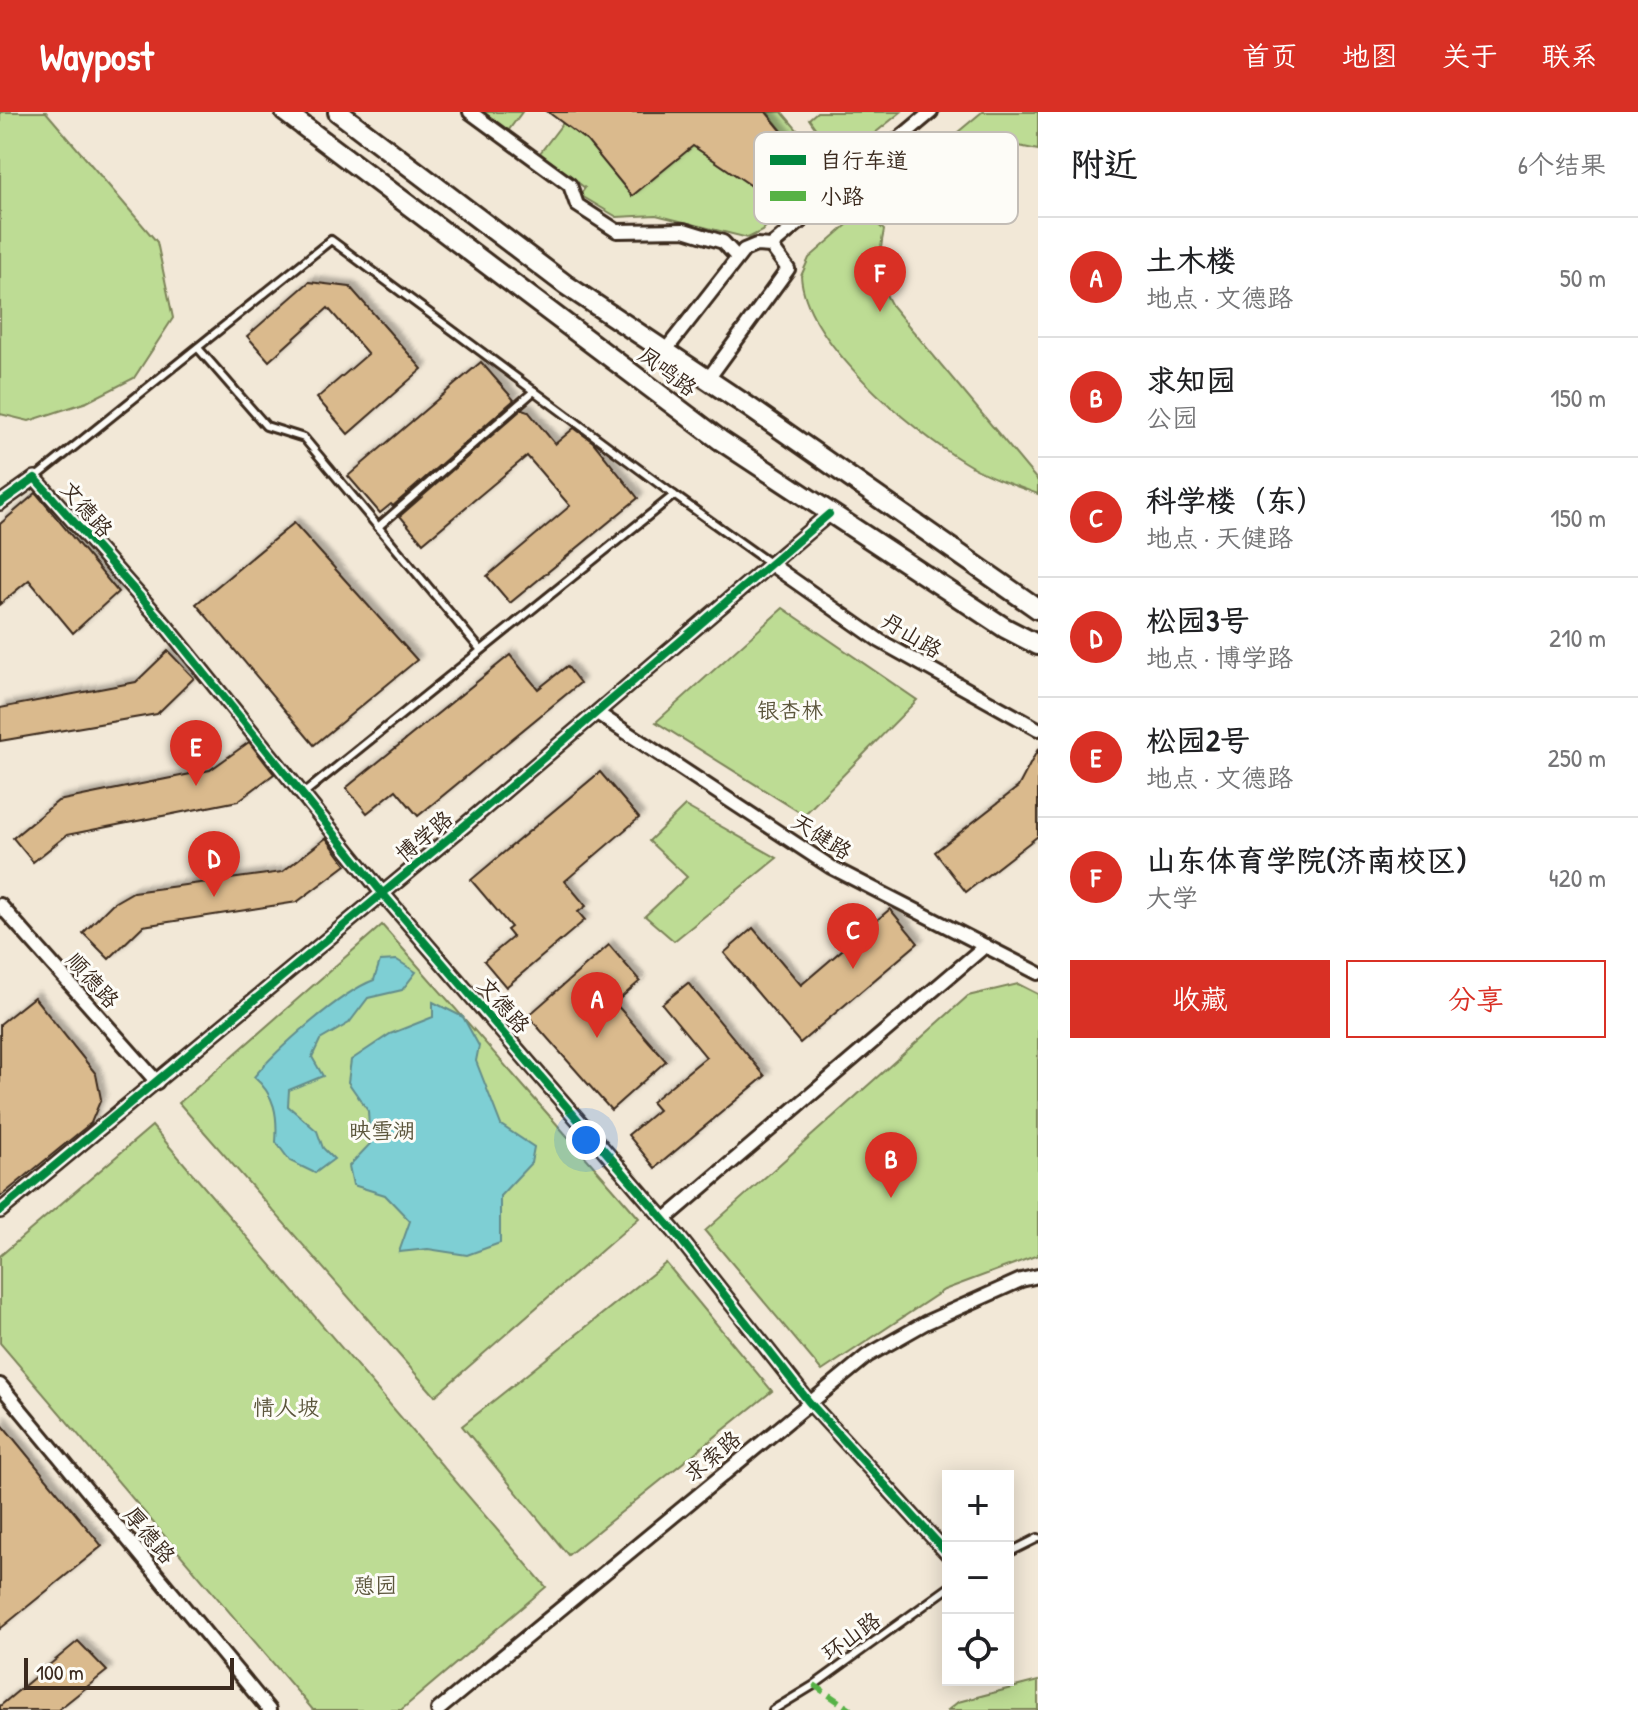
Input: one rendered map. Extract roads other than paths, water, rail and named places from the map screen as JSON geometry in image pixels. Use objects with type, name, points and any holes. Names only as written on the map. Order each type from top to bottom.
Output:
[{"type":"main road","name":"凤鸣路","points":[[285,112],[708,431],[829,514],[1005,628],[1038,645]]},
{"type":"main road","name":"凤鸣路","points":[[338,112],[566,285],[708,379],[1038,609]]},
{"type":"street","points":[[470,112],[570,185],[577,205],[617,231],[684,230],[723,242],[737,257]]},
{"type":"street","points":[[907,132],[931,112]]},
{"type":"street","points":[[665,351],[737,257],[756,245],[771,246],[797,224]]},
{"type":"street","points":[[708,379],[788,269],[771,246]]},
{"type":"street","points":[[0,503],[35,478]]},
{"type":"street","name":"文德路","points":[[35,478],[167,627],[383,894],[664,1220],[809,1402],[942,1547]]},
{"type":"street","name":"博学路","points":[[0,1211],[383,894],[829,514]]},
{"type":"street","name":"丹山路","points":[[772,565],[880,641],[1038,729]]},
{"type":"street","name":"天健路","points":[[597,713],[831,867],[1038,973]]},
{"type":"street","name":"顺德路","points":[[0,905],[157,1082]]},
{"type":"street","points":[[664,1220],[985,946]]},
{"type":"street","name":"求索路","points":[[438,1710],[867,1356],[925,1323],[1021,1280],[1038,1276]]},
{"type":"street","name":"厚德路","points":[[0,1385],[269,1710]]},
{"type":"lane","points":[[35,478],[331,240],[772,565]]},
{"type":"lane","points":[[198,348],[266,426],[304,438],[480,649]]},
{"type":"lane","points":[[378,527],[534,391]]},
{"type":"lane","points":[[303,794],[674,495]]},
{"type":"lane","points":[[1014,1550],[1038,1538]]},
{"type":"lane","name":"环山路","points":[[773,1710],[814,1685],[942,1592]]},
{"type":"water","points":[[397,960],[416,972],[402,990],[368,998],[349,1023],[320,1040],[312,1057],[323,1076],[289,1090],[288,1106],[317,1131],[323,1148],[334,1159],[315,1173],[290,1161],[276,1142],[274,1106],[267,1091],[254,1077],[310,1022],[360,986],[374,980],[380,961]]},
{"type":"water","points":[[433,1002],[463,1017],[479,1046],[476,1061],[501,1125],[534,1147],[531,1163],[500,1196],[500,1243],[467,1255],[428,1249],[399,1252],[410,1221],[385,1195],[353,1185],[349,1166],[370,1144],[368,1111],[348,1082],[351,1060],[390,1034],[433,1017]]},
{"type":"place","name":"山东体育学院(济南校区)","points":[[880,312]]},
{"type":"place","name":"松园2号","points":[[196,786]]},
{"type":"place","name":"松园3号","points":[[214,897]]},
{"type":"place","name":"科学楼（东）","points":[[853,969]]},
{"type":"place","name":"土木楼","points":[[597,1038]]},
{"type":"place","name":"求知园","points":[[891,1198]]},
{"type":"park label","name":"银杏林","points":[[790,710]]},
{"type":"park label","name":"映雪湖","points":[[382,1130]]},
{"type":"park label","name":"情人坡","points":[[286,1407]]},
{"type":"park label","name":"憩园","points":[[375,1585]]}]
